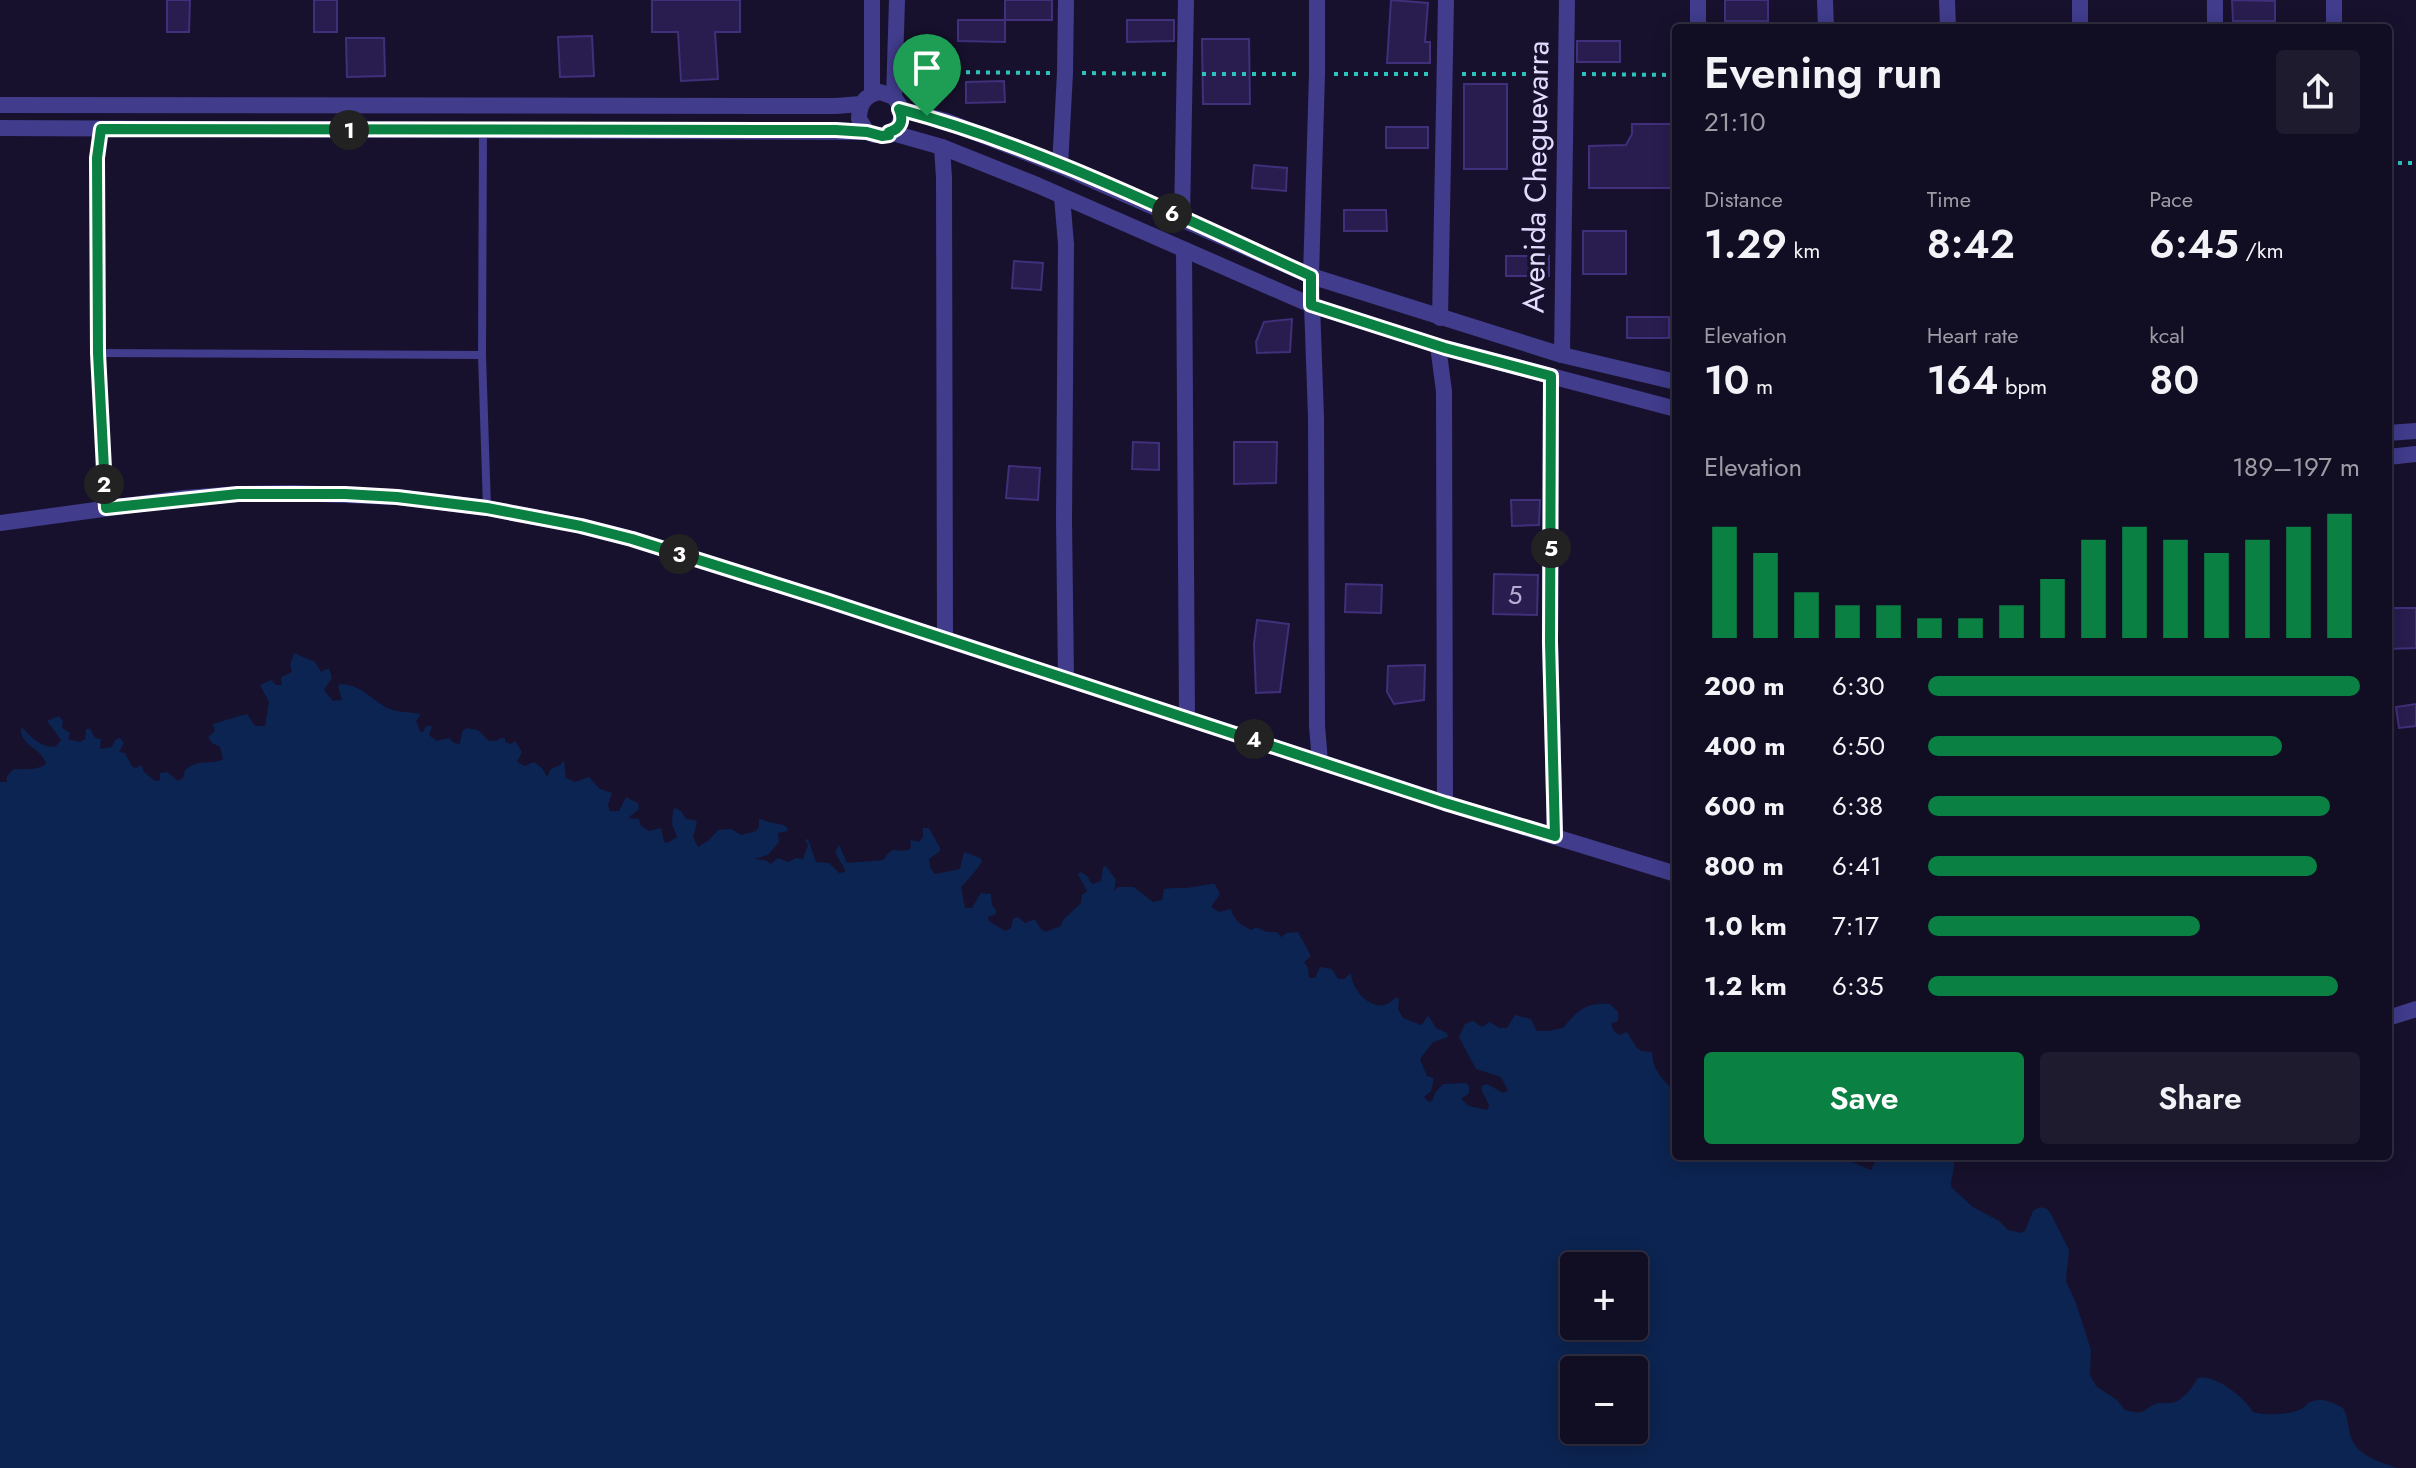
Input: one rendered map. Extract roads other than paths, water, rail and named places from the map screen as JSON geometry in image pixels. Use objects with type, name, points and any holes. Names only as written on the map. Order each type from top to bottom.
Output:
[{"type":"street","points":[[867,132],[859,119],[867,99],[872,0]]},
{"type":"street","points":[[896,103],[897,0]]},
{"type":"street","points":[[1060,166],[1066,0]]},
{"type":"street","points":[[1182,218],[1186,0]]},
{"type":"street","points":[[1317,0],[1311,305],[1315,332],[1317,726],[1320,762]]},
{"type":"street","points":[[1440,318],[1446,0]]},
{"type":"street","name":"Avenida Cheguevarra","points":[[1562,355],[1567,0]]},
{"type":"street","points":[[1698,0],[1698,24]]},
{"type":"street","points":[[1825,0],[1826,24]]},
{"type":"street","points":[[1947,0],[1948,24]]},
{"type":"street","points":[[2080,0],[2080,24]]},
{"type":"street","points":[[2215,0],[2215,24]]},
{"type":"street","points":[[2334,0],[2334,24]]},
{"type":"street","points":[[0,105],[836,106],[887,93],[902,117],[896,131],[882,136],[867,132],[0,128]]},
{"type":"street","points":[[896,103],[1060,166],[1311,276],[1562,355],[1672,381]]},
{"type":"street","points":[[889,132],[942,147],[1311,305],[1438,346],[1672,408]]},
{"type":"street","points":[[942,147],[945,639]]},
{"type":"street","points":[[1062,197],[1066,244],[1066,678]]},
{"type":"street","points":[[1184,250],[1187,717]]},
{"type":"street","points":[[1438,346],[1444,391],[1445,803]]},
{"type":"street","points":[[1551,376],[1550,642],[1555,836]]},
{"type":"street","points":[[2392,433],[2416,431]]},
{"type":"street","points":[[2392,457],[2416,454]]},
{"type":"street","points":[[0,523],[184,498],[293,493],[397,497],[487,508],[581,526],[632,539],[1445,803],[1672,873]]},
{"type":"street","points":[[2392,1017],[2416,1009]]},
{"type":"lane","points":[[101,129],[97,158],[98,353],[106,508]]},
{"type":"lane","points":[[483,131],[482,355],[487,508]]},
{"type":"lane","points":[[98,353],[482,355]]},
{"type":"water","points":[[294,653],[315,662],[321,672],[329,668],[332,678],[324,690],[333,701],[342,700],[338,686],[348,685],[390,709],[421,714],[416,721],[420,731],[432,726],[429,735],[437,741],[449,738],[460,744],[466,728],[478,730],[489,741],[505,738],[505,742],[511,744],[515,741],[522,752],[517,762],[525,766],[534,762],[547,777],[551,769],[564,760],[566,778],[575,782],[589,777],[600,789],[612,793],[608,805],[610,811],[619,811],[626,797],[638,803],[639,809],[628,818],[639,819],[641,826],[649,831],[661,828],[664,842],[667,843],[677,837],[672,824],[673,810],[676,808],[686,819],[697,823],[693,837],[698,847],[718,830],[731,829],[741,835],[756,831],[759,818],[784,825],[788,831],[778,833],[779,842],[768,855],[754,859],[771,864],[778,858],[788,862],[803,859],[808,845],[805,840],[808,839],[816,862],[829,863],[839,873],[845,870],[835,852],[839,845],[847,863],[883,860],[892,851],[911,848],[910,840],[919,842],[923,837],[923,828],[929,828],[940,848],[929,859],[935,874],[960,869],[964,852],[980,858],[982,861],[961,887],[965,908],[972,908],[981,893],[991,894],[996,914],[988,917],[989,921],[1005,931],[1018,917],[1025,923],[1035,919],[1045,932],[1061,926],[1087,891],[1078,874],[1081,872],[1087,876],[1092,884],[1101,881],[1103,867],[1106,866],[1116,880],[1114,891],[1118,887],[1134,887],[1153,902],[1162,900],[1164,889],[1215,884],[1220,894],[1211,907],[1219,912],[1231,909],[1238,922],[1252,930],[1256,927],[1277,932],[1281,937],[1298,932],[1310,954],[1304,962],[1309,978],[1315,978],[1320,967],[1332,969],[1338,979],[1344,979],[1351,973],[1356,988],[1367,1001],[1382,1005],[1396,997],[1403,1018],[1422,1025],[1428,1015],[1436,1028],[1447,1033],[1448,1037],[1433,1042],[1420,1059],[1427,1076],[1434,1078],[1431,1091],[1424,1097],[1429,1102],[1443,1084],[1466,1083],[1469,1093],[1461,1099],[1469,1106],[1487,1110],[1489,1105],[1481,1086],[1487,1084],[1503,1093],[1508,1091],[1501,1077],[1476,1069],[1459,1037],[1465,1024],[1473,1021],[1482,1027],[1489,1022],[1507,1028],[1515,1015],[1531,1019],[1537,1031],[1548,1031],[1563,1028],[1578,1012],[1589,1006],[1610,1004],[1618,1012],[1618,1021],[1611,1024],[1614,1031],[1619,1035],[1627,1032],[1641,1051],[1652,1052],[1656,1070],[1672,1088],[1672,1160],[1847,1160],[1871,1170],[1876,1160],[1951,1160],[1954,1169],[1951,1187],[1973,1207],[1999,1221],[2008,1230],[2025,1231],[2033,1211],[2040,1207],[2051,1214],[2069,1250],[2066,1281],[2091,1350],[2090,1375],[2096,1386],[2117,1400],[2125,1410],[2142,1412],[2158,1403],[2178,1401],[2198,1378],[2220,1383],[2258,1413],[2292,1412],[2311,1401],[2325,1401],[2343,1408],[2350,1434],[2362,1453],[2397,1468],[0,1468],[0,782],[7,782],[7,776],[14,769],[34,769],[46,764],[24,739],[21,728],[38,742],[55,747],[61,740],[47,721],[59,716],[63,721],[62,728],[70,733],[68,739],[80,742],[85,739],[86,729],[90,729],[95,738],[101,739],[100,749],[112,747],[115,740],[120,738],[124,743],[119,752],[125,753],[132,766],[136,768],[141,765],[155,781],[160,780],[160,773],[167,772],[178,781],[191,766],[223,759],[220,747],[208,737],[215,731],[213,724],[247,714],[255,726],[265,726],[269,702],[260,685],[271,680],[276,685],[282,685],[281,677],[292,672],[290,665]]}]
